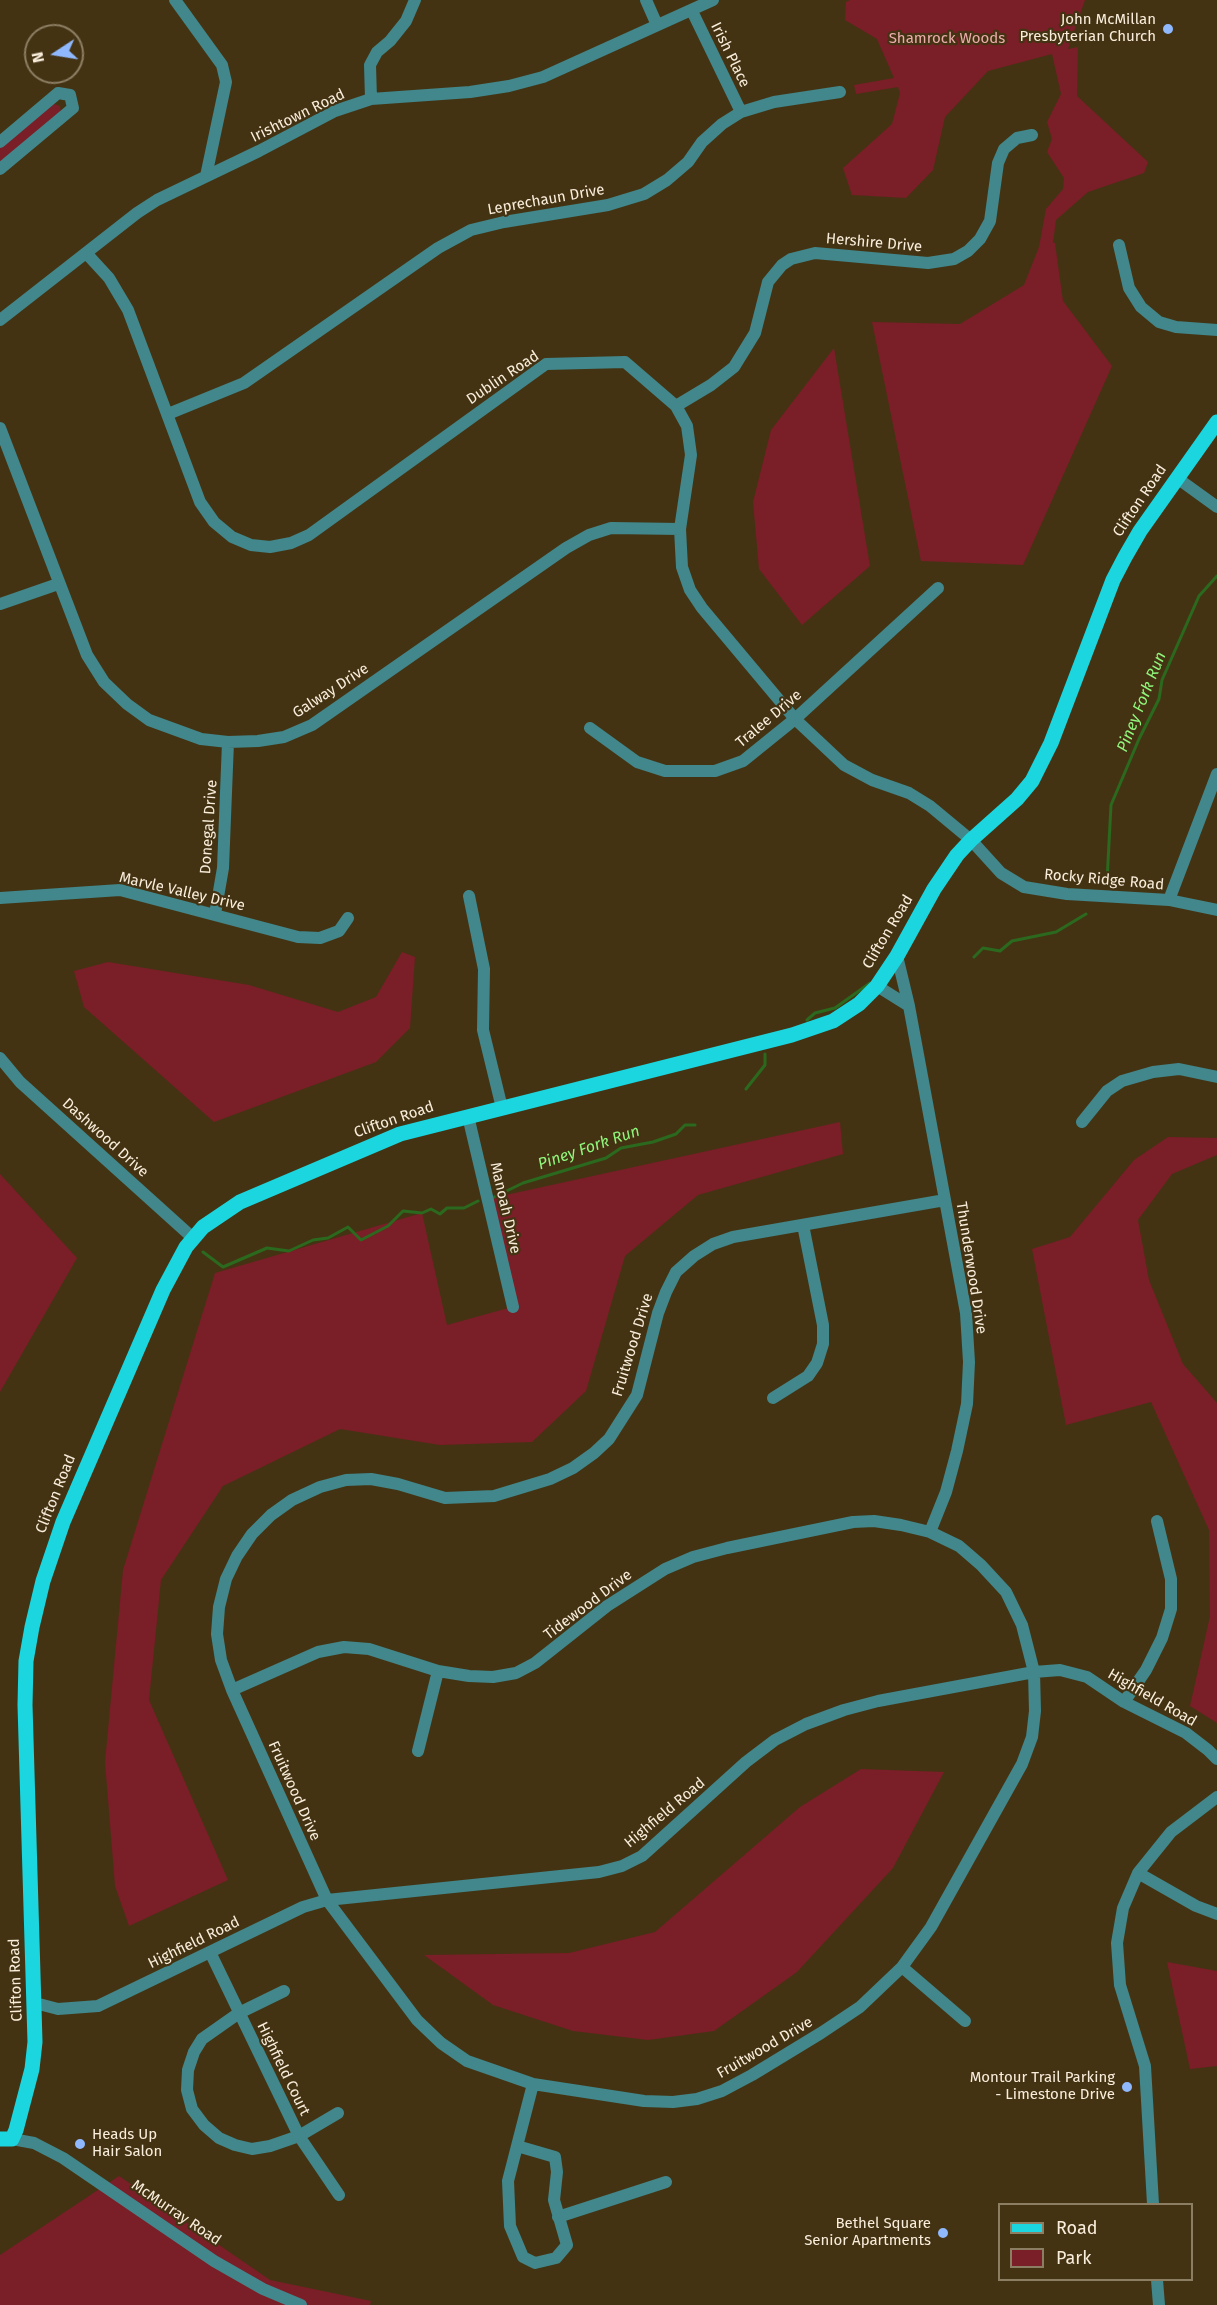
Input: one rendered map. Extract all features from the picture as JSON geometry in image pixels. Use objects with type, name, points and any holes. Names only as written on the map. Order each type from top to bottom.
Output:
[{"type":"main road","name":"Clifton Road","points":[[6,2139],[32,2069],[35,2042],[25,1705],[26,1661],[32,1627],[52,1551],[83,1472],[173,1269],[193,1238],[217,1216],[240,1202],[400,1134],[814,1028],[843,1015],[859,1004],[876,986],[897,956],[945,872],[970,840],[1017,799],[1039,770],[1052,743],[1119,569],[1131,545],[1217,422]]},
{"type":"street","points":[[175,0],[222,65],[226,82],[206,176]]},
{"type":"street","points":[[371,99],[370,65],[377,52],[390,41],[406,21],[415,0]]},
{"type":"street","points":[[646,0],[657,25]]},
{"type":"street","name":"Irishtown Road","points":[[0,320],[137,213],[158,200],[335,111],[371,99],[509,87],[543,77],[713,0]]},
{"type":"street","name":"Irish Place","points":[[692,11],[741,112]]},
{"type":"street","name":"Leprechaun Drive","points":[[168,414],[244,383],[438,248],[471,230],[504,222],[608,205],[644,194],[667,180],[688,162],[702,142],[715,130],[741,112],[774,102],[840,92]]},
{"type":"street","points":[[0,142],[58,93],[70,95],[73,108],[0,169]]},
{"type":"street","name":"Hershire Drive","points":[[676,406],[711,385],[734,367],[755,333],[768,282],[782,265],[791,259],[806,254],[826,254],[928,263],[954,259],[968,251],[980,239],[990,221],[998,163],[1004,149],[1017,138],[1032,135]]},
{"type":"street","points":[[1119,245],[1129,288],[1141,308],[1159,322],[1176,327],[1217,330]]},
{"type":"street","name":"Dublin Road","points":[[87,254],[108,278],[128,310],[200,502],[214,522],[232,537],[251,545],[270,547],[291,543],[309,535],[546,364],[625,362],[676,406],[687,426],[691,455],[680,529],[682,567],[690,590],[795,719],[844,765],[872,780],[909,793],[930,806],[970,840]]},
{"type":"street","name":"Galway Drive","points":[[0,428],[87,655],[104,682],[127,704],[149,720],[201,739],[228,742],[285,737],[312,725],[566,548],[590,535],[611,528],[680,529]]},
{"type":"street","points":[[1177,478],[1217,507]]},
{"type":"street","points":[[0,604],[58,584]]},
{"type":"street","name":"Tralee Drive","points":[[590,728],[637,762],[665,771],[715,771],[743,761],[795,719],[938,588]]},
{"type":"street","name":"Donegal Drive","points":[[215,914],[223,868],[228,742]]},
{"type":"street","points":[[1169,900],[1217,774]]},
{"type":"street","name":"Rocky Ridge Road","points":[[970,840],[1001,873],[1024,887],[1066,894],[1169,900],[1217,910]]},
{"type":"street","name":"Marvle Valley Drive","points":[[0,898],[120,890],[298,937],[320,938],[339,931],[348,918]]},
{"type":"street","points":[[469,896],[484,969],[483,1030],[502,1108]]},
{"type":"street","name":"Thunderwood Drive","points":[[897,956],[909,1006],[966,1313],[969,1362],[967,1404],[957,1451],[946,1492],[930,1532]]},
{"type":"street","points":[[876,986],[909,1006]]},
{"type":"street","name":"Dashwood Drive","points":[[0,1058],[20,1082],[193,1238]]},
{"type":"street","points":[[1082,1122],[1107,1091],[1122,1081],[1153,1072],[1179,1069],[1217,1077]]},
{"type":"street","name":"Manoah Drive","points":[[468,1116],[513,1307]]},
{"type":"street","name":"Fruitwood Drive","points":[[945,1200],[733,1237],[713,1244],[694,1256],[676,1272],[666,1292],[658,1313],[637,1395],[609,1439],[573,1468],[550,1479],[494,1496],[469,1498],[445,1498],[398,1484],[371,1479],[346,1480],[320,1487],[291,1500],[271,1515],[252,1534],[237,1556],[226,1580],[219,1607],[217,1634],[220,1659],[327,1900],[417,2020],[441,2043],[467,2061],[533,2084],[644,2101],[673,2102],[722,2091],[752,2075],[860,2007],[902,1967],[930,1927],[1022,1764],[1032,1737],[1035,1711],[1034,1672]]},
{"type":"street","points":[[773,1398],[808,1376],[817,1363],[823,1344],[823,1325],[803,1225]]},
{"type":"street","name":"Tidewood Drive","points":[[232,1690],[318,1652],[345,1647],[369,1649],[438,1671],[493,1677],[516,1672],[535,1663],[633,1587],[693,1557],[852,1522],[874,1521],[901,1524],[930,1532],[959,1546],[981,1564],[1006,1592],[1022,1626],[1034,1672]]},
{"type":"street","points":[[1124,1702],[1146,1670],[1162,1638],[1170,1609],[1171,1580],[1157,1521]]},
{"type":"street","name":"Highfield Road","points":[[35,2003],[58,2009],[98,2006],[303,1907],[327,1900],[599,1872],[622,1866],[642,1856],[746,1762],[775,1740],[806,1724],[878,1701],[1034,1672],[1060,1670],[1087,1677],[1124,1702],[1186,1733],[1217,1760]]},
{"type":"street","points":[[418,1751],[438,1671]]},
{"type":"street","points":[[1153,2203],[1145,2066],[1120,1985],[1117,1943],[1123,1908],[1138,1873],[1171,1832],[1217,1797]]},
{"type":"street","points":[[1138,1873],[1196,1906],[1217,1914]]},
{"type":"street","name":"Highfield Court","points":[[210,1952],[299,2136],[339,2195]]},
{"type":"street","points":[[902,1967],[965,2021]]},
{"type":"street","points":[[284,1991],[239,2013],[202,2039],[194,2052],[188,2070],[187,2090],[192,2109],[204,2125],[219,2138],[252,2149],[270,2146],[299,2136],[338,2112]]},
{"type":"street","points":[[518,2146],[555,2157],[557,2172],[554,2200],[567,2245],[556,2258],[535,2263],[523,2257],[510,2226],[508,2181],[533,2084]]},
{"type":"street","name":"McMurray Road","points":[[6,2139],[33,2143],[63,2158],[223,2266],[263,2289],[301,2305]]},
{"type":"street","points":[[558,2217],[666,2182]]},
{"type":"street","points":[[1157,2281],[1159,2305]]},
{"type":"green space","name":"Shamrock Woods","points":[[850,0],[1085,0],[1068,49],[1078,47],[1077,96],[1148,162],[1144,173],[1088,192],[1056,220],[1053,243],[1055,243],[1063,301],[1112,366],[1023,565],[921,561],[872,322],[960,324],[1024,285],[1039,247],[1046,209],[1063,189],[1064,178],[1047,152],[1052,139],[1047,122],[1061,94],[1052,54],[988,71],[945,117],[933,170],[906,198],[852,195],[843,168],[892,124],[900,93],[898,87],[856,94],[854,85],[894,78],[877,39],[845,20],[846,2]]},
{"type":"green space","points":[[54,104],[60,106],[61,113],[0,164],[0,147]]},
{"type":"green space","points":[[834,348],[870,566],[802,625],[759,569],[753,502],[771,430]]},
{"type":"green space","points":[[402,952],[415,957],[410,1028],[376,1062],[214,1122],[84,1007],[74,971],[108,962],[249,985],[338,1012],[376,997]]},
{"type":"green space","points":[[840,1122],[843,1154],[698,1195],[625,1256],[586,1391],[532,1442],[440,1445],[340,1429],[223,1486],[161,1580],[149,1700],[228,1880],[129,1926],[115,1886],[105,1762],[123,1570],[215,1273],[422,1213],[447,1325],[512,1307],[492,1198]]},
{"type":"green space","points":[[1168,1137],[1217,1138],[1217,1155],[1172,1174],[1138,1220],[1149,1280],[1183,1364],[1217,1403],[1217,1723],[1190,1706],[1210,1616],[1209,1530],[1151,1402],[1066,1425],[1032,1249],[1070,1237],[1134,1160]]},
{"type":"green space","points":[[0,1174],[77,1258],[0,1392]]},
{"type":"green space","points":[[861,1769],[944,1772],[893,1868],[797,1972],[714,2031],[648,2040],[573,2031],[493,2005],[424,1955],[569,1953],[655,1932],[800,1807]]},
{"type":"green space","points":[[1167,1962],[1217,1971],[1217,2066],[1190,2069]]},
{"type":"green space","points":[[119,2176],[270,2280],[371,2301],[370,2305],[0,2305],[0,2255]]},
{"type":"waterway","name":"Piney Fork Run","points":[[1107,881],[1111,805],[1159,699],[1162,680],[1199,596],[1217,576]]},
{"type":"waterway","name":"Piney Fork Run","points":[[974,957],[983,948],[1000,951],[1012,941],[1056,932],[1086,914]]},
{"type":"waterway","name":"Piney Fork Run","points":[[807,1020],[815,1013],[835,1008],[870,983]]},
{"type":"waterway","name":"Piney Fork Run","points":[[746,1089],[765,1065],[765,1054]]},
{"type":"waterway","name":"Piney Fork Run","points":[[492,1198],[523,1183],[606,1158],[621,1148],[653,1142],[676,1134],[685,1125],[695,1125]]},
{"type":"waterway","points":[[203,1252],[223,1267],[267,1248],[289,1251],[313,1240],[328,1238],[348,1227],[361,1240],[388,1226],[403,1211],[422,1213],[431,1209],[440,1214],[447,1208],[464,1208],[478,1201]]},
{"type":"place","name":"John McMillan Presbyterian Church","points":[[1168,29]]},
{"type":"place","name":"Montour Trail Parking - Limestone Drive","points":[[1127,2087]]},
{"type":"place","name":"Heads Up Hair Salon","points":[[80,2144]]},
{"type":"place","name":"Bethel Square Senior Apartments","points":[[943,2233]]}]
